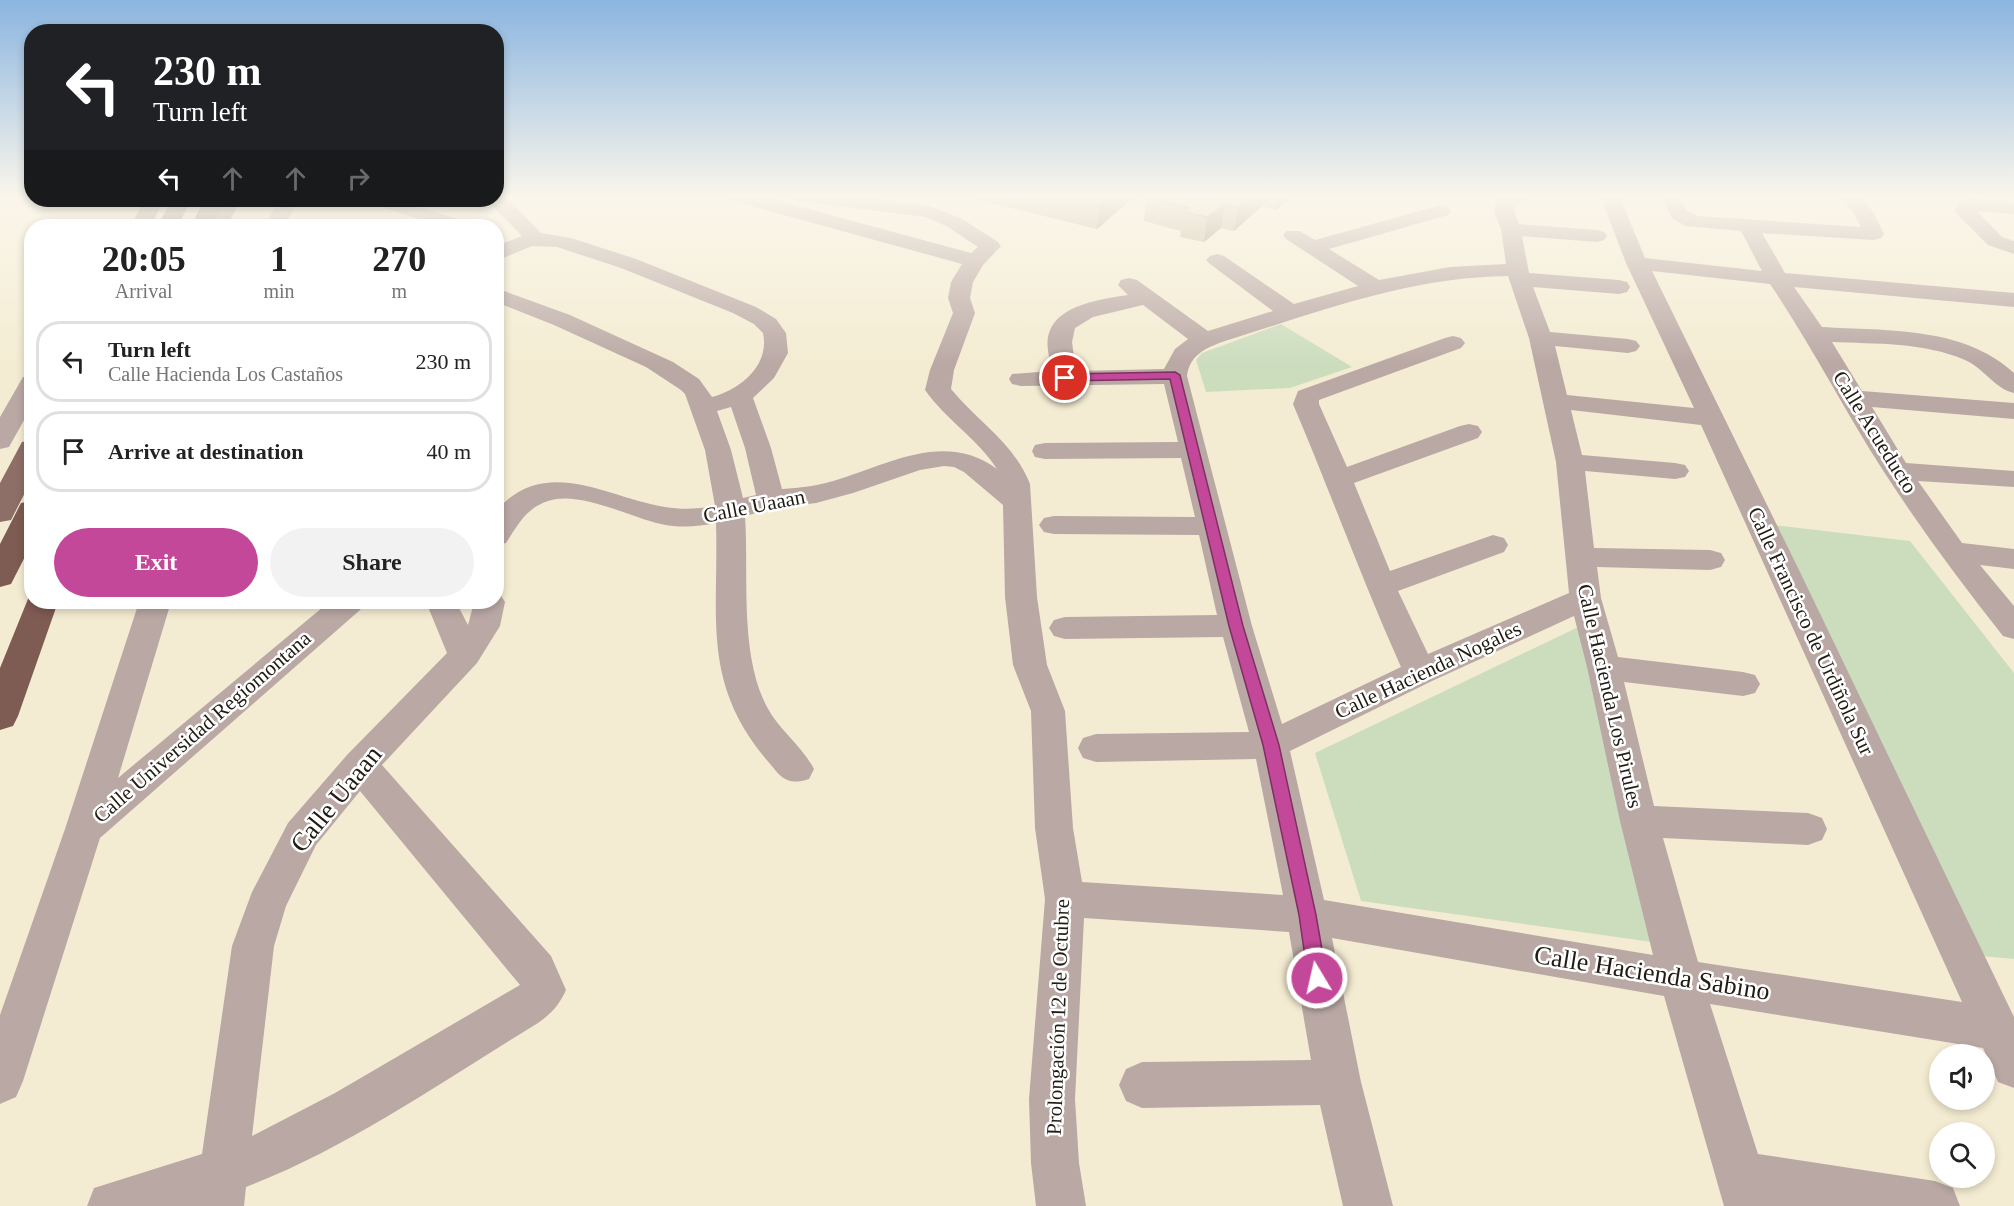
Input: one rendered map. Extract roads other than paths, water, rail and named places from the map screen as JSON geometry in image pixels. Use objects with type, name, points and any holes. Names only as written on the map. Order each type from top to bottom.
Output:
[{"type":"highway","points":[[0,576],[24,526]]},
{"type":"highway","points":[[0,716],[6,687],[39,609]]},
{"type":"main road","points":[[0,513],[24,464]]},
{"type":"street","points":[[594,251],[743,310],[768,324],[775,334],[778,344],[775,357],[753,387],[740,396],[703,407]]},
{"type":"street","points":[[939,251],[975,261],[985,251]]},
{"type":"street","points":[[1320,251],[1377,288]]},
{"type":"street","name":"Calle Hacienda Los Pirules","points":[[1515,251],[1519,274],[1541,338],[1570,462],[1585,598],[1604,666],[1639,821],[1681,979],[1744,1191]]},
{"type":"street","name":"Calle Francisco de Urdiñola Sur","points":[[1623,251],[1628,275],[1710,418],[1785,572],[2014,1066]]},
{"type":"street","name":"Calle Acueducto","points":[[1762,251],[1897,471],[1953,552],[2014,628]]},
{"type":"street","points":[[1217,260],[1291,313]]},
{"type":"street","name":"Prolongación 12 de Octubre","points":[[975,261],[962,282],[959,298],[964,313],[942,370],[938,390],[1012,468],[1016,484],[1021,545],[1021,597],[1030,664],[1048,711],[1054,828],[1065,899],[1052,1099],[1054,1162],[1061,1206]]},
{"type":"street","points":[[1368,1206],[1338,1082],[1307,915],[1271,745],[1236,626],[1175,375],[1177,364],[1182,356],[1188,350],[1206,341],[1377,288],[1445,273],[1491,268],[1519,274],[1776,277],[1802,274],[2014,291]]},
{"type":"street","points":[[1776,277],[1806,282],[2014,300]]},
{"type":"street","points":[[1125,282],[1206,341]]},
{"type":"street","points":[[504,297],[537,307],[678,375],[690,383],[697,392],[726,483],[730,512],[731,593],[740,680],[750,710],[767,735],[796,769]]},
{"type":"street","points":[[1065,378],[1060,337],[1061,330],[1067,321],[1087,312],[1146,298]]},
{"type":"street","points":[[1815,334],[1950,346],[1969,352],[1990,364],[2014,386]]},
{"type":"street","points":[[1541,338],[1628,346]]},
{"type":"street","points":[[1420,672],[1380,586],[1339,479],[1306,404],[1307,396],[1453,343]]},
{"type":"street","points":[[1022,379],[1175,375]]},
{"type":"street","points":[[740,396],[758,448],[771,500]]},
{"type":"street","points":[[0,441],[24,397]]},
{"type":"street","points":[[1852,398],[2014,411]]},
{"type":"street","points":[[1556,401],[1710,418]]},
{"type":"street","points":[[1339,479],[1469,432]]},
{"type":"street","points":[[1045,451],[1193,450]]},
{"type":"street","name":"Calle Uaaan","points":[[504,521],[514,508],[535,495],[553,491],[577,492],[656,514],[682,518],[730,512],[771,500],[810,496],[916,463],[957,459],[976,469],[1016,502]]},
{"type":"street","points":[[1570,462],[1675,471]]},
{"type":"street","points":[[1897,471],[2014,479]]},
{"type":"street","points":[[1054,525],[1212,526]]},
{"type":"street","points":[[1380,586],[1493,544]]},
{"type":"street","points":[[1953,552],[2014,560]]},
{"type":"street","points":[[1580,557],[1710,560]]},
{"type":"street","name":"Calle Hacienda Nogales","points":[[1271,745],[1420,672],[1585,598]]},
{"type":"street","points":[[0,1081],[160,609]]},
{"type":"street","name":"Calle Universidad Regiomontana","points":[[84,829],[341,609]]},
{"type":"street","points":[[444,609],[465,655]]},
{"type":"street","name":"Calle Uaaan","points":[[221,1188],[253,946],[266,905],[302,834],[360,765],[465,655],[484,626],[488,609]]},
{"type":"street","points":[[1065,628],[1236,626]]},
{"type":"street","points":[[1604,666],[1743,684]]},
{"type":"street","points":[[1096,748],[1271,745]]},
{"type":"street","points":[[112,1206],[221,1188],[269,1154],[342,1116],[523,1008],[538,998],[544,990],[536,970],[360,765]]},
{"type":"street","points":[[1639,821],[1808,829]]},
{"type":"street","name":"Calle Hacienda Sabino","points":[[1065,899],[1307,915],[1681,979],[1996,1029]]},
{"type":"street","points":[[1142,1085],[1338,1082]]},
{"type":"street","points":[[1744,1191],[1935,1206]]}]
